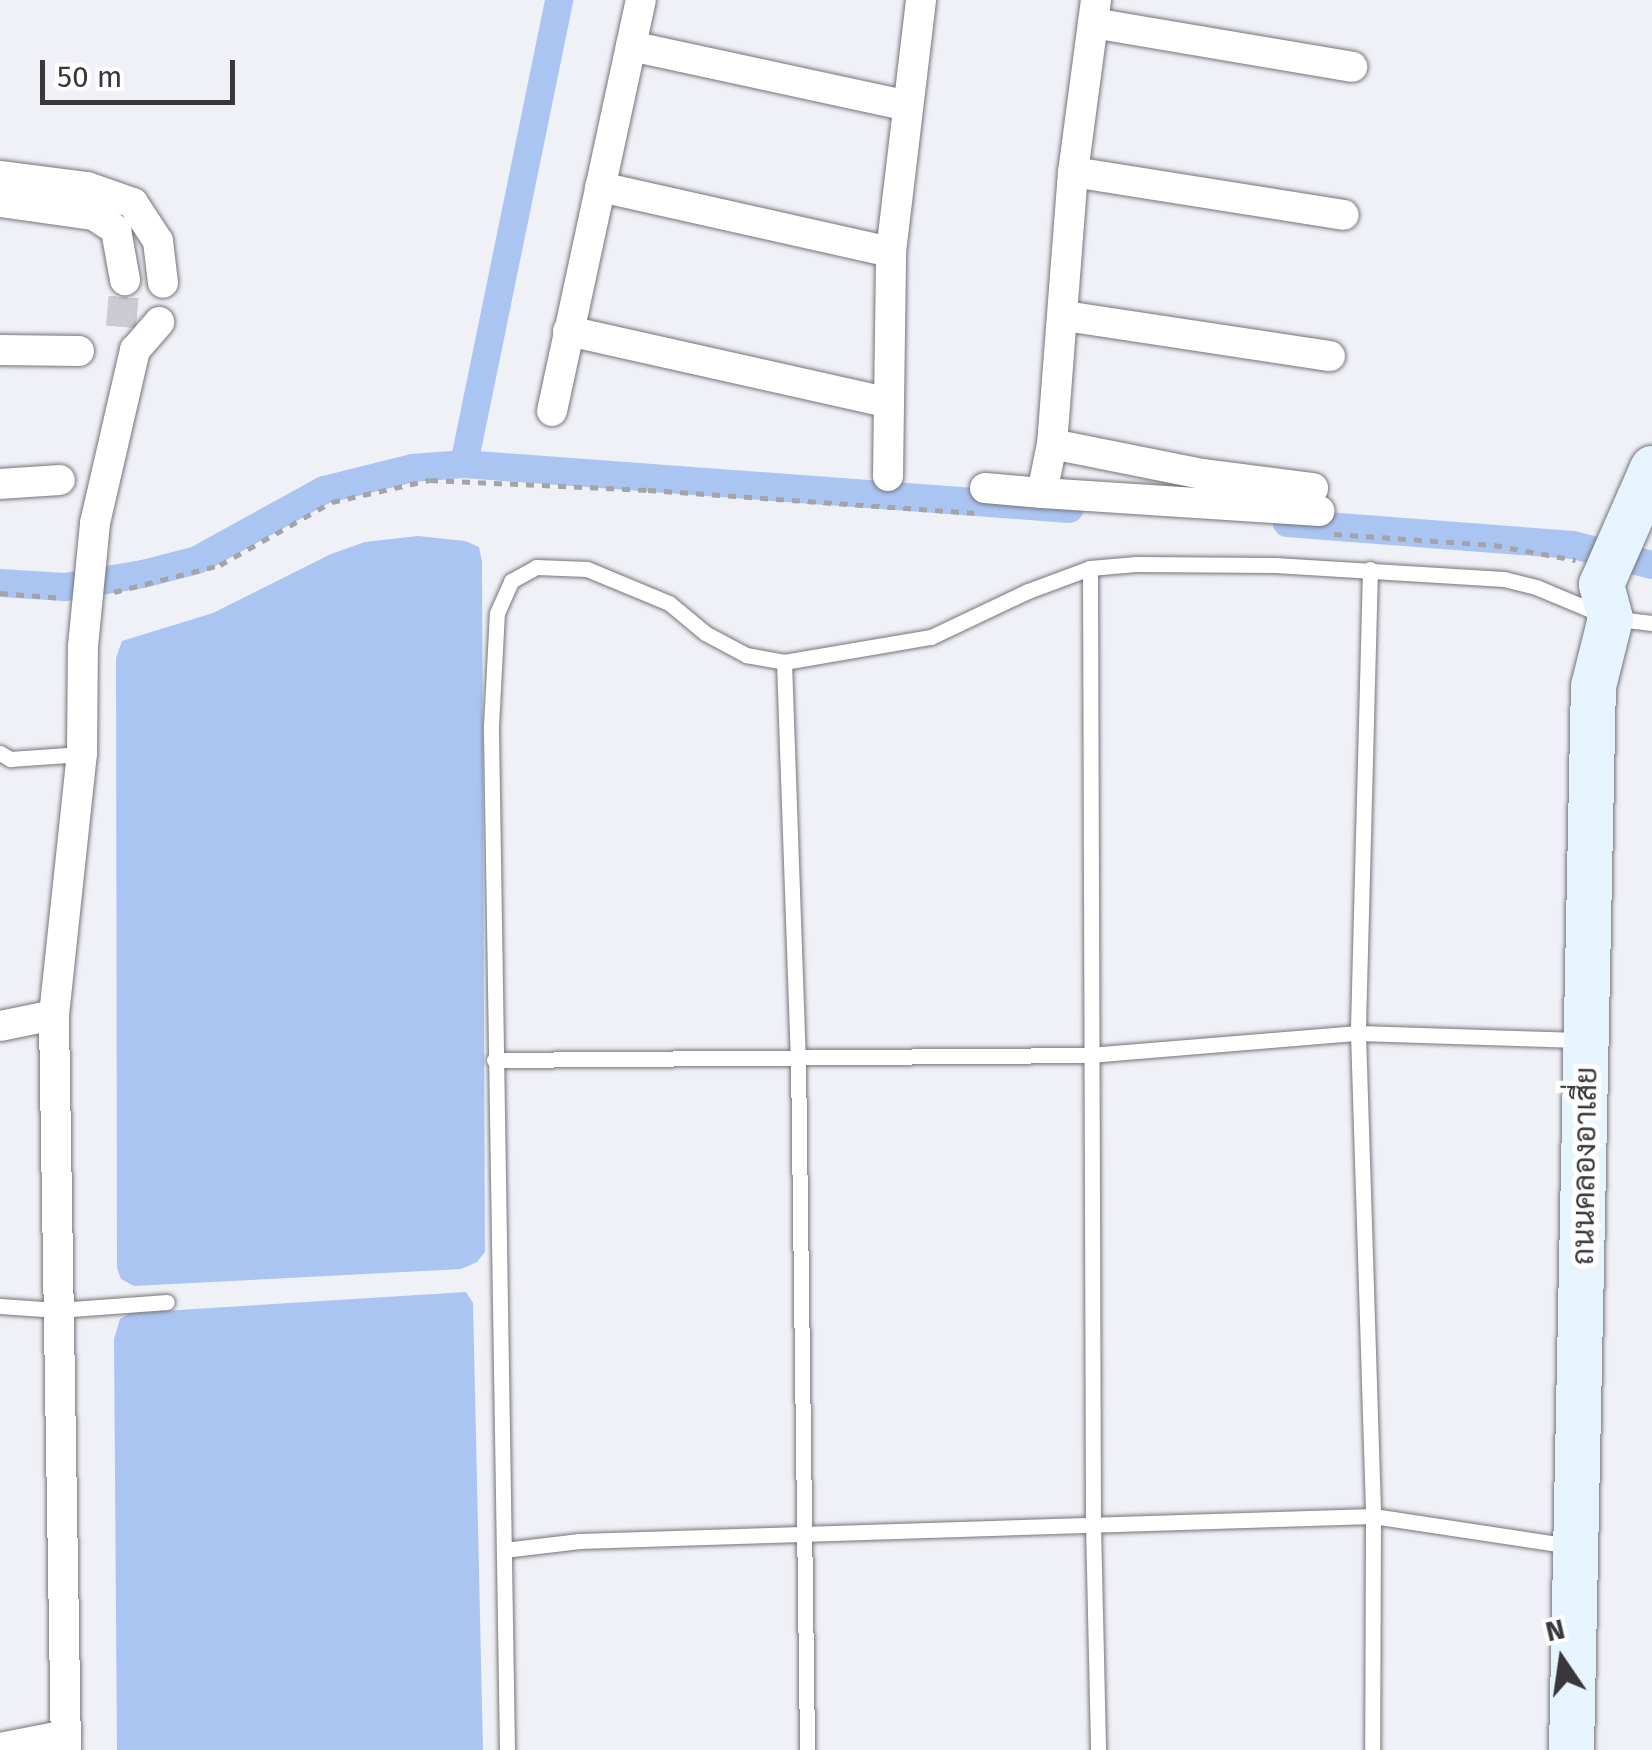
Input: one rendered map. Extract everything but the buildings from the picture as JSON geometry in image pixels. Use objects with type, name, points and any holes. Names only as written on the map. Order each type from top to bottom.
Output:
[{"type":"street","points":[[552,411],[641,0]]},
{"type":"street","points":[[888,476],[891,252],[921,0]]},
{"type":"street","points":[[1042,493],[1052,444],[1074,172],[1095,12],[1352,67]]},
{"type":"street","points":[[631,46],[908,106]]},
{"type":"street","points":[[1074,172],[1344,215]]},
{"type":"street","points":[[0,176],[88,187],[133,203],[158,241],[162,283]]},
{"type":"street","points":[[600,187],[891,252]]},
{"type":"street","points":[[0,202],[94,215],[116,230],[125,280]]},
{"type":"street","points":[[1065,316],[1330,356]]},
{"type":"street","points":[[0,1748],[66,1742],[54,1016],[82,754],[83,646],[95,523],[128,339],[158,322]]},
{"type":"street","points":[[568,331],[886,402]]},
{"type":"street","points":[[0,350],[79,350]]},
{"type":"street","points":[[1052,444],[1202,474],[1316,510]]},
{"type":"street","name":"ถนนคลองอาเสี่ย","points":[[1572,1750],[1593,686],[1617,606],[1620,539],[1652,468]]},
{"type":"street","points":[[0,484],[60,480]]},
{"type":"street","points":[[988,501],[1042,493],[1316,510]]},
{"type":"street","points":[[0,1026],[54,1016]]},
{"type":"lane","points":[[507,1750],[491,726],[497,613],[511,581],[536,567],[587,569],[669,604],[705,633],[746,655],[784,662],[931,638],[1028,590],[1090,568],[1176,564],[1370,569],[1504,579],[1617,606]]},
{"type":"lane","points":[[1090,568],[1093,1525],[1098,1750]]},
{"type":"lane","points":[[1370,569],[1358,1033],[1372,1516],[1372,1750]]},
{"type":"lane","points":[[784,662],[798,1058],[808,1750]]},
{"type":"lane","points":[[0,754],[10,759],[82,754]]},
{"type":"lane","points":[[494,1060],[1090,1055],[1358,1033],[1588,1040]]},
{"type":"lane","points":[[0,1306],[58,1310],[168,1302]]},
{"type":"lane","points":[[504,1550],[578,1541],[1372,1516],[1576,1547]]},
{"type":"path","points":[[103,594],[220,566],[332,502],[449,478],[988,501]]},
{"type":"path","points":[[1316,510],[1566,556],[1591,574],[1617,606]]},
{"type":"path","points":[[0,593],[69,598]]},
{"type":"water","points":[[418,536],[465,541],[479,547],[482,562],[485,1252],[477,1262],[461,1269],[134,1286],[121,1279],[117,1268],[116,658],[122,641],[213,613],[331,554],[365,542]]},
{"type":"water","points":[[466,1292],[473,1303],[483,1750],[117,1750],[114,1339],[120,1319],[130,1313]]},
{"type":"waterway","points":[[464,464],[559,0]]},
{"type":"waterway","points":[[0,583],[65,587],[143,574],[197,560],[324,490],[413,468],[464,464],[1069,509]]},
{"type":"waterway","points":[[1287,523],[1573,545],[1652,565]]},
{"type":"tunnel","points":[[121,327],[125,280]]}]
